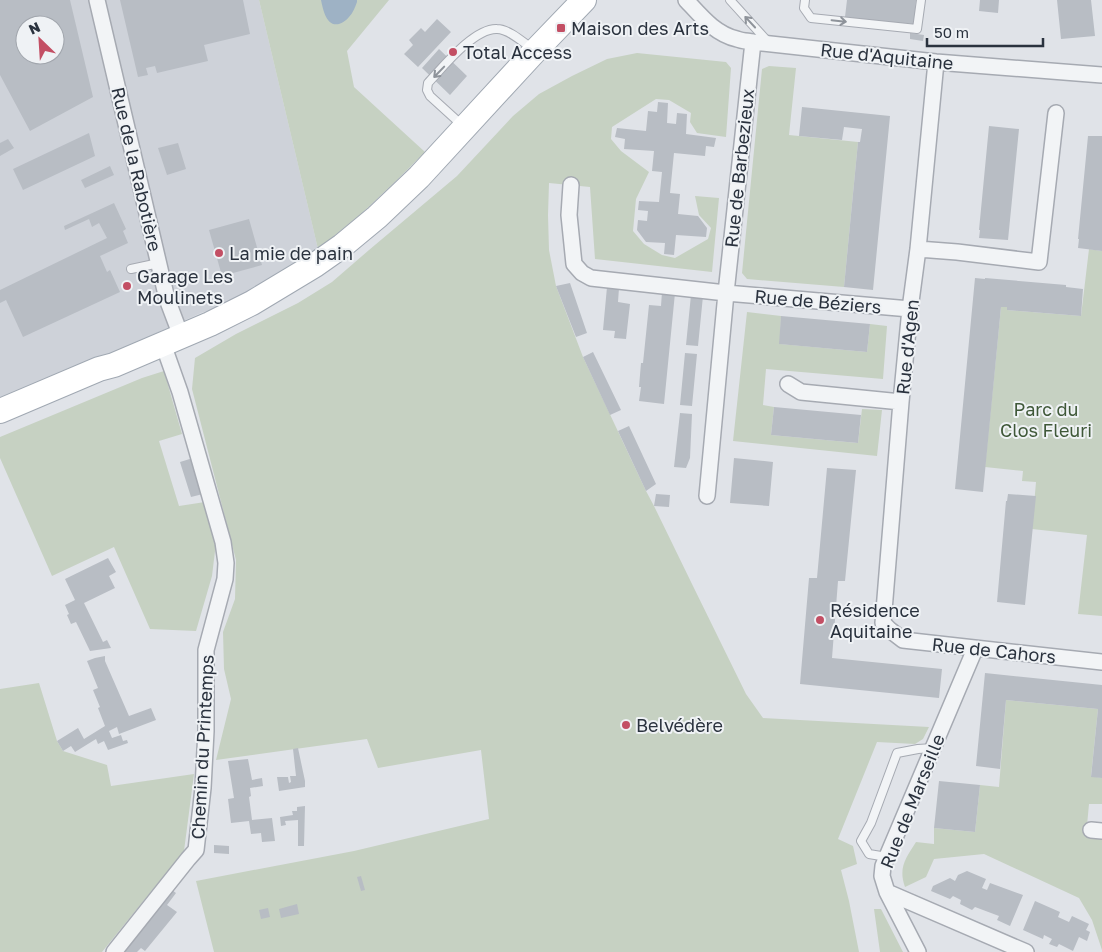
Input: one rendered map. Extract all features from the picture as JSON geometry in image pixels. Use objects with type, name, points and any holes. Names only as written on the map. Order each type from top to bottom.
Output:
[{"type":"main road","points":[[0,411],[210,324],[252,303],[335,251],[377,217],[419,177],[584,0]]},
{"type":"street","name":"Rue de la Rabotière","points":[[97,0],[167,299],[172,340]]},
{"type":"street","name":"Rue d'Aquitaine","points":[[686,0],[706,21],[720,32],[735,39],[936,62],[1102,75]]},
{"type":"street","name":"Rue de Barbezieux","points":[[707,496],[726,293],[753,42]]},
{"type":"street","name":"Rue d'Agen","points":[[890,630],[883,623],[901,402],[936,62]]},
{"type":"street","points":[[918,249],[1039,262],[1056,113]]},
{"type":"street","name":"Rue de Béziers","points":[[570,185],[569,215],[574,264],[582,273],[591,278],[726,293],[910,309]]},
{"type":"street","name":"Chemin du Printemps","points":[[114,952],[181,866],[196,850],[206,731],[206,650],[226,579],[223,542],[180,392],[172,340]]},
{"type":"street","points":[[788,384],[801,392],[901,402]]},
{"type":"street","name":"Rue de Cahors","points":[[890,630],[903,640],[1102,662]]},
{"type":"street","name":"Rue de Marseille","points":[[918,952],[887,892],[882,876],[883,866],[975,649]]},
{"type":"street","points":[[887,892],[1026,952]]},
{"type":"lane","points":[[730,0],[770,44]]},
{"type":"lane","points":[[805,0],[804,8],[811,18],[917,29],[921,0]]},
{"type":"lane","points":[[464,127],[430,96],[427,90],[428,83],[465,44],[476,36],[497,28],[511,33],[535,51]]},
{"type":"lane","points":[[131,269],[159,263]]},
{"type":"lane","points":[[887,857],[869,854],[861,841],[871,823],[897,753],[934,748]]},
{"type":"shaded area","points":[[0,0],[259,0],[318,249],[270,280],[231,302],[201,313],[121,349],[0,399]]},
{"type":"green space","points":[[259,0],[389,0],[347,51],[354,87],[425,152],[361,214],[318,249]]},
{"type":"green space","points":[[637,53],[726,62],[731,68],[726,137],[697,133],[690,122],[691,113],[669,100],[656,99],[612,127],[611,139],[621,151],[649,172],[636,199],[633,231],[644,244],[662,255],[675,258],[708,239],[711,228],[699,215],[695,196],[719,198],[712,272],[595,259],[590,187],[549,183],[549,250],[556,286],[583,357],[646,491],[746,694],[763,718],[929,727],[923,739],[915,744],[877,742],[838,839],[853,846],[857,864],[841,870],[859,952],[214,952],[196,881],[354,851],[489,819],[481,750],[378,768],[367,739],[216,760],[231,699],[224,669],[223,632],[235,599],[236,560],[192,389],[195,358],[236,334],[298,303],[332,282],[457,176],[513,116],[539,94],[607,59]]},
{"type":"green space","points":[[769,66],[796,68],[789,135],[858,142],[844,287],[747,279],[742,273],[762,69]]},
{"type":"green space","name":"Parc du Clos Fleuri","points":[[1089,249],[1102,251],[1102,616],[1078,614],[1087,535],[1032,529],[1036,482],[1022,481],[1023,471],[985,467],[1001,307],[1007,307],[1007,310],[1081,316]]},
{"type":"green space","points":[[747,312],[781,316],[780,344],[867,352],[870,324],[887,326],[883,379],[766,369],[763,405],[774,407],[771,435],[858,443],[862,409],[882,410],[877,456],[733,441]]},
{"type":"green space","points":[[164,371],[182,434],[159,441],[179,506],[205,502],[216,543],[212,576],[196,631],[150,629],[114,547],[52,576],[0,458],[0,437],[142,378]]},
{"type":"green space","points":[[39,683],[57,741],[63,751],[107,765],[111,786],[194,774],[184,851],[102,952],[0,952],[0,689]]},
{"type":"green space","points":[[1006,700],[1098,709],[1091,776],[1102,778],[1102,804],[1089,804],[1086,836],[1102,838],[1102,950],[1092,920],[1079,898],[984,854],[934,859],[926,877],[905,887],[902,874],[904,863],[916,842],[934,844],[934,828],[975,832],[980,785],[999,787]]},
{"type":"green space","points":[[874,909],[881,909],[903,952],[880,952]]},
{"type":"water","points":[[321,0],[357,0],[357,2],[353,12],[347,19],[340,24],[335,24],[331,23],[326,17]]},
{"type":"building","points":[[0,0],[70,0],[93,97],[30,131],[0,75]]},
{"type":"building","points":[[120,0],[243,0],[250,34],[204,45],[208,61],[157,73],[155,66],[146,68],[148,75],[138,77]]},
{"type":"building","points":[[847,0],[916,0],[915,11],[918,12],[918,16],[915,15],[913,24],[845,17]]},
{"type":"building","points":[[980,0],[999,0],[998,13],[979,11]]},
{"type":"building","points":[[1057,0],[1091,0],[1095,36],[1061,39]]},
{"type":"building","points":[[437,19],[451,32],[418,67],[404,54],[413,45],[409,40],[421,28],[425,32]]},
{"type":"building","points":[[910,33],[924,35],[923,41],[910,39]]},
{"type":"building","points":[[439,49],[467,76],[450,95],[422,68]]},
{"type":"building","points":[[658,102],[668,103],[667,123],[676,124],[677,113],[687,114],[686,134],[716,138],[714,147],[706,146],[705,156],[674,153],[670,193],[680,194],[678,214],[698,216],[707,228],[706,237],[676,235],[674,255],[664,254],[665,243],[646,242],[637,230],[638,220],[647,221],[648,211],[638,210],[639,201],[659,202],[662,172],[652,171],[654,151],[624,149],[625,139],[615,137],[617,128],[646,131],[648,111],[657,112]]},
{"type":"building","points":[[802,107],[890,116],[873,290],[844,287],[858,142],[860,142],[862,129],[844,127],[842,140],[799,136]]},
{"type":"building","points":[[989,126],[1019,129],[1008,240],[979,238]]},
{"type":"building","points":[[89,133],[95,156],[23,190],[13,169]]},
{"type":"building","points":[[1088,136],[1102,136],[1102,251],[1078,248]]},
{"type":"building","points":[[8,139],[14,148],[0,156],[0,143]]},
{"type":"building","points":[[178,143],[186,169],[167,175],[158,148]]},
{"type":"building","points":[[110,166],[114,175],[85,188],[81,180]]},
{"type":"building","points":[[114,203],[126,229],[123,231],[128,243],[100,256],[107,272],[110,270],[120,292],[23,337],[6,300],[0,303],[0,290],[107,238],[99,223],[92,227],[89,219],[65,230],[64,226]]},
{"type":"building","points":[[249,219],[262,265],[222,276],[209,230]]},
{"type":"building","points":[[975,278],[1066,285],[1066,287],[1083,289],[1081,316],[1007,310],[1007,307],[1001,307],[983,492],[955,489]]},
{"type":"building","points":[[570,283],[587,333],[576,337],[556,286]]},
{"type":"building","points":[[607,287],[619,288],[618,302],[630,304],[626,339],[614,338],[615,331],[603,330]]},
{"type":"building","points":[[662,292],[675,293],[664,404],[639,401],[641,363],[643,363],[649,305],[661,306]]},
{"type":"building","points":[[691,295],[703,296],[698,346],[686,345]]},
{"type":"building","points":[[781,316],[870,324],[867,352],[779,344]]},
{"type":"building","points":[[593,352],[621,410],[610,415],[583,357]]},
{"type":"building","points":[[685,353],[697,354],[692,406],[680,405]]},
{"type":"building","points":[[774,407],[861,415],[858,443],[771,435]]},
{"type":"building","points":[[680,413],[692,414],[690,458],[686,468],[674,467]]},
{"type":"building","points":[[629,426],[656,484],[646,491],[618,431]]},
{"type":"building","points":[[193,458],[203,494],[191,497],[180,462]]},
{"type":"building","points":[[734,458],[773,462],[769,506],[730,503]]},
{"type":"building","name":"Résidence Aquitaine","points":[[827,468],[856,470],[845,581],[838,581],[832,658],[942,669],[939,698],[800,684],[809,578],[817,578]]},
{"type":"building","points":[[656,494],[670,495],[669,507],[654,506]]},
{"type":"building","points":[[1008,494],[1036,496],[1025,605],[997,602]]},
{"type":"building","points":[[108,558],[116,572],[109,576],[115,588],[84,603],[103,642],[107,640],[111,648],[90,651],[76,622],[71,624],[67,615],[69,614],[65,605],[75,600],[65,579]]},
{"type":"building","points":[[105,656],[105,661],[129,716],[151,708],[156,720],[119,734],[117,727],[109,731],[112,738],[121,735],[123,741],[127,740],[128,743],[108,750],[104,741],[98,744],[96,739],[75,752],[71,746],[63,751],[57,741],[78,728],[84,739],[105,726],[93,690],[98,688],[87,661]]},
{"type":"building","points":[[985,673],[1102,685],[1102,778],[1091,777],[1098,709],[1006,700],[1000,769],[976,766]]},
{"type":"building","points":[[298,748],[305,787],[279,791],[277,777],[288,777],[289,783],[291,782],[290,776],[296,776],[293,749]]},
{"type":"building","points":[[248,759],[252,780],[262,778],[263,786],[250,788],[251,796],[249,797],[252,820],[272,818],[275,841],[262,842],[261,833],[251,834],[249,821],[231,823],[228,799],[234,798],[228,761]]},
{"type":"building","points":[[939,781],[980,785],[975,832],[934,828]]},
{"type":"building","points":[[305,806],[304,846],[298,846],[298,820],[285,821],[286,825],[281,826],[280,817],[293,815],[292,811],[297,811],[297,807]]},
{"type":"building","points":[[214,845],[229,846],[229,854],[214,853]]},
{"type":"building","points":[[967,871],[986,879],[982,888],[987,890],[990,883],[1023,895],[1010,926],[997,920],[999,916],[975,907],[972,910],[960,904],[961,900],[953,896],[950,899],[931,891],[933,886],[950,878],[955,881],[958,875]]},
{"type":"building","points":[[361,876],[365,890],[361,891],[357,877]]},
{"type":"building","points":[[172,890],[176,893],[167,905],[177,912],[145,951],[141,948],[137,952],[122,952]]},
{"type":"building","points":[[1035,901],[1060,912],[1058,917],[1069,922],[1072,916],[1089,924],[1086,930],[1090,932],[1087,941],[1079,937],[1073,951],[1059,944],[1057,947],[1049,944],[1052,939],[1044,935],[1043,939],[1023,930]]},
{"type":"building","points":[[297,904],[299,914],[281,918],[279,909]]},
{"type":"building","points":[[268,908],[270,917],[261,919],[259,910]]},
{"type":"place","name":"Maison des Arts","points":[[561,28]]},
{"type":"place","name":"Total Access","points":[[453,52]]},
{"type":"place","name":"La mie de pain","points":[[219,253]]},
{"type":"place","name":"Garage Les Moulinets","points":[[127,286]]},
{"type":"place","name":"Résidence Aquitaine","points":[[820,620]]},
{"type":"place","name":"Belvédère","points":[[626,725]]}]
